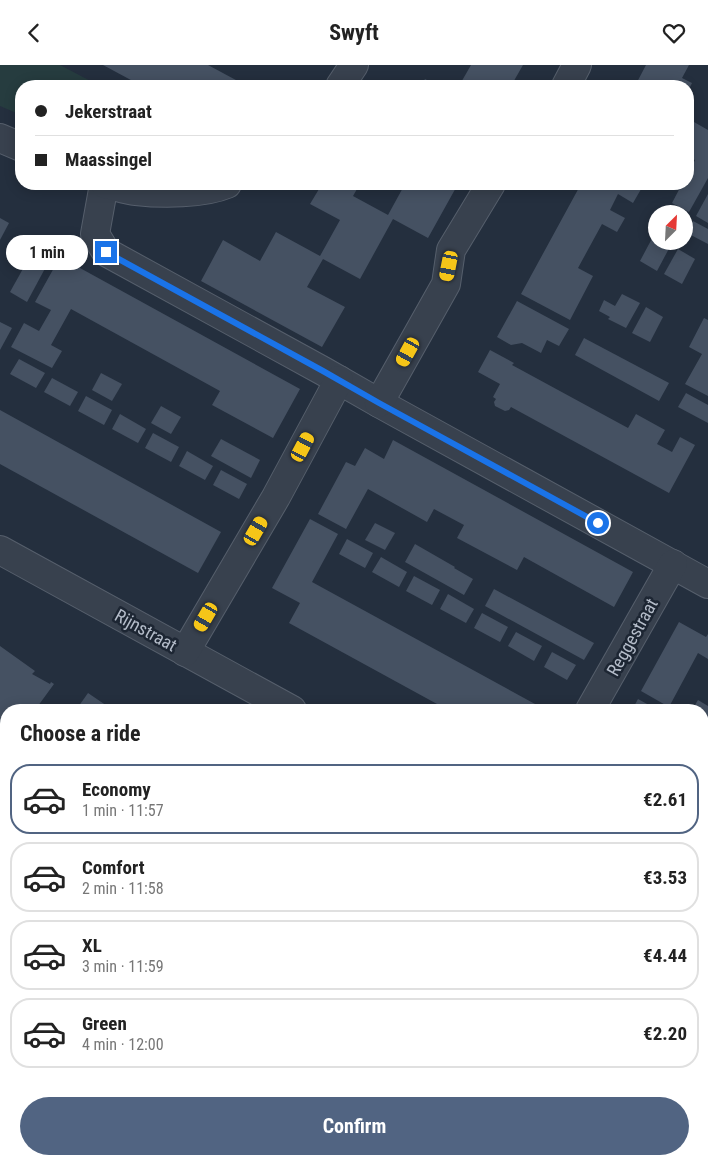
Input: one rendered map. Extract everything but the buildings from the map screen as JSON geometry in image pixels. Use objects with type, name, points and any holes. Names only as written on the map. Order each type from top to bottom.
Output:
[{"type":"street","points":[[344,80],[354,65]]},
{"type":"street","points":[[569,80],[577,65]]},
{"type":"street","points":[[0,138],[15,144]]},
{"type":"street","points":[[104,190],[95,234],[106,252],[708,584]]},
{"type":"street","points":[[131,190],[178,193],[199,190]]},
{"type":"street","points":[[379,403],[446,283],[452,250],[487,190]]},
{"type":"street","points":[[186,652],[276,497],[339,380]]},
{"type":"street","name":"Rijnstraat","points":[[0,550],[281,704]]},
{"type":"street","name":"Reggestraat","points":[[593,704],[673,564]]},
{"type":"green space","points":[[0,65],[60,65],[89,80],[15,80],[15,112],[0,106]]},
{"type":"route","points":[[106,252],[598,523]]}]
